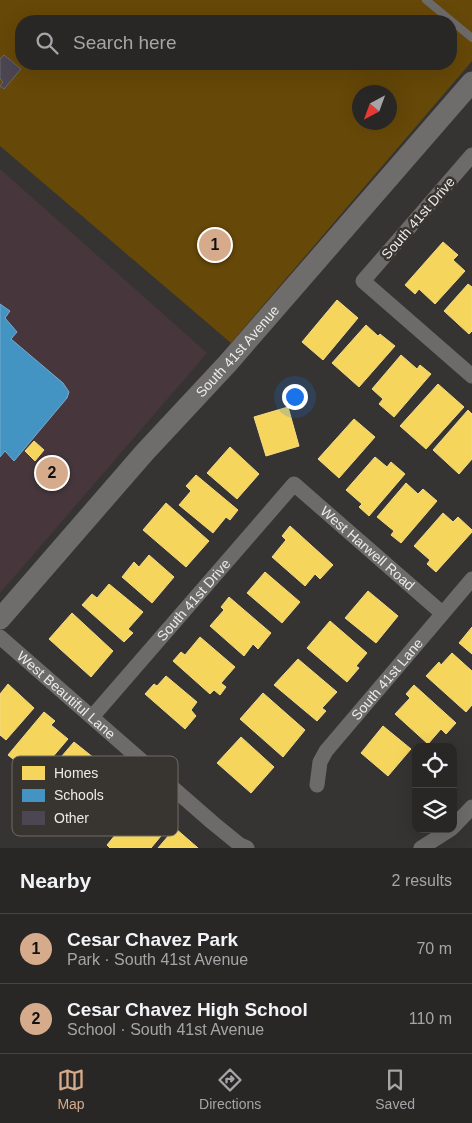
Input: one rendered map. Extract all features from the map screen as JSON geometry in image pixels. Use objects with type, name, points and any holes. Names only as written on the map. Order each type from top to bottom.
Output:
[{"type":"street","name":"South 41st Avenue","points":[[0,619],[145,452],[228,363],[472,82]]},
{"type":"street","name":"South 41st Drive","points":[[472,155],[364,281],[472,376]]},
{"type":"street","name":"South 41st Drive","points":[[92,717],[294,484]]},
{"type":"street","name":"West Harwell Road","points":[[294,484],[442,613]]},
{"type":"street","name":"South 41st Lane","points":[[317,785],[320,762],[326,750],[472,579]]},
{"type":"street","name":"West Beautiful Lane","points":[[0,637],[137,756]]},
{"type":"street","name":"West Beautiful Lane","points":[[178,792],[240,845],[247,848]]},
{"type":"street","points":[[457,823],[472,807]]},
{"type":"street","points":[[422,848],[444,833]]},
{"type":"lane","points":[[426,0],[444,15]]},
{"type":"lane","points":[[457,26],[472,38]]},
{"type":"shaded area","points":[[0,0],[472,0],[472,61],[231,343],[0,146]]},
{"type":"shaded area","points":[[0,169],[207,353],[0,593]]},
{"type":"building: Homes","points":[[443,242],[458,255],[453,260],[465,271],[435,304],[419,289],[415,294],[405,285]]},
{"type":"building: Homes","points":[[468,284],[472,287],[472,331],[469,334],[444,311]]},
{"type":"building: Homes","points":[[337,300],[358,318],[323,360],[302,342]]},
{"type":"building: Homes","points":[[366,325],[378,336],[380,334],[395,346],[359,387],[332,363]]},
{"type":"building: Homes","points":[[401,355],[417,369],[420,365],[431,374],[394,417],[379,404],[383,399],[372,389]]},
{"type":"building: Homes","points":[[438,384],[464,407],[426,449],[400,426]]},
{"type":"building: Homes","points":[[288,407],[299,446],[266,456],[254,417]]},
{"type":"building: Homes","points":[[468,410],[472,414],[472,459],[459,474],[433,450]]},
{"type":"building: Homes","points":[[354,419],[375,437],[339,478],[318,459]]},
{"type":"building: Homes","points":[[34,441],[44,450],[35,461],[25,451]]},
{"type":"building: Homes","points":[[230,447],[259,474],[237,499],[207,473]]},
{"type":"building: Homes","points":[[375,457],[387,467],[391,462],[405,474],[369,516],[359,507],[362,504],[346,490]]},
{"type":"building: Homes","points":[[196,475],[238,510],[230,520],[226,517],[213,533],[179,505],[191,491],[186,486]]},
{"type":"building: Homes","points":[[406,483],[418,494],[423,489],[437,501],[401,543],[391,535],[394,531],[377,517]]},
{"type":"building: Homes","points":[[166,503],[209,541],[186,567],[143,530]]},
{"type":"building: Homes","points":[[443,513],[453,522],[458,517],[472,532],[436,572],[427,564],[430,560],[414,546]]},
{"type":"building: Homes","points":[[290,526],[333,565],[320,579],[315,574],[305,586],[272,557],[286,540],[282,536]]},
{"type":"building: Homes","points":[[149,555],[174,577],[152,603],[122,577],[134,562],[139,567]]},
{"type":"building: Homes","points":[[265,572],[300,602],[282,623],[247,593]]},
{"type":"building: Homes","points":[[109,584],[143,612],[128,629],[133,633],[124,642],[82,605],[92,594],[97,598]]},
{"type":"building: Homes","points":[[368,591],[398,616],[376,643],[345,618]]},
{"type":"building: Homes","points":[[229,597],[271,633],[258,649],[253,644],[244,656],[210,626],[224,610],[221,607]]},
{"type":"building: Homes","points":[[72,613],[113,651],[91,677],[49,639]]},
{"type":"building: Homes","points":[[330,621],[367,653],[356,666],[359,668],[347,682],[307,648]]},
{"type":"building: Homes","points":[[472,627],[472,654],[459,643]]},
{"type":"building: Homes","points":[[200,637],[235,667],[221,683],[226,687],[220,695],[214,690],[210,694],[173,661],[181,652],[185,655]]},
{"type":"building: Homes","points":[[452,653],[472,671],[472,705],[466,712],[426,676],[439,662],[441,665]]},
{"type":"building: Homes","points":[[298,659],[337,692],[322,708],[326,711],[317,721],[274,685]]},
{"type":"building: Homes","points":[[166,676],[197,702],[191,710],[196,716],[185,729],[145,694],[154,684],[157,686]]},
{"type":"building: Homes","points":[[8,684],[34,708],[6,740],[0,735],[0,694]]},
{"type":"building: Homes","points":[[414,685],[456,723],[446,734],[441,729],[427,743],[395,714],[410,698],[406,694]]},
{"type":"building: Homes","points":[[263,693],[305,730],[283,757],[240,719]]},
{"type":"building: Homes","points":[[44,712],[55,721],[51,725],[68,739],[54,756],[12,756],[12,758],[8,755]]},
{"type":"building: Homes","points":[[383,726],[411,749],[388,776],[361,753]]},
{"type":"building: Homes","points":[[241,737],[274,767],[251,793],[217,763]]},
{"type":"building: Homes","points":[[74,742],[92,756],[62,756]]},
{"type":"building: Homes","points":[[178,831],[198,848],[158,848],[168,836],[178,836]]},
{"type":"building: Homes","points":[[114,836],[161,836],[151,848],[110,848],[107,845]]},
{"type":"building: Schools","points":[[0,304],[10,311],[5,318],[17,332],[11,339],[63,383],[69,392],[67,398],[14,461],[5,451],[0,457]]},
{"type":"building: Other","points":[[4,55],[15,64],[15,70],[20,70],[4,89],[0,86],[3,82],[0,79],[0,59]]},
{"type":"place","name":"Cesar Chavez Park","points":[[215,245]]},
{"type":"place","name":"Cesar Chavez High School","points":[[52,473]]}]
